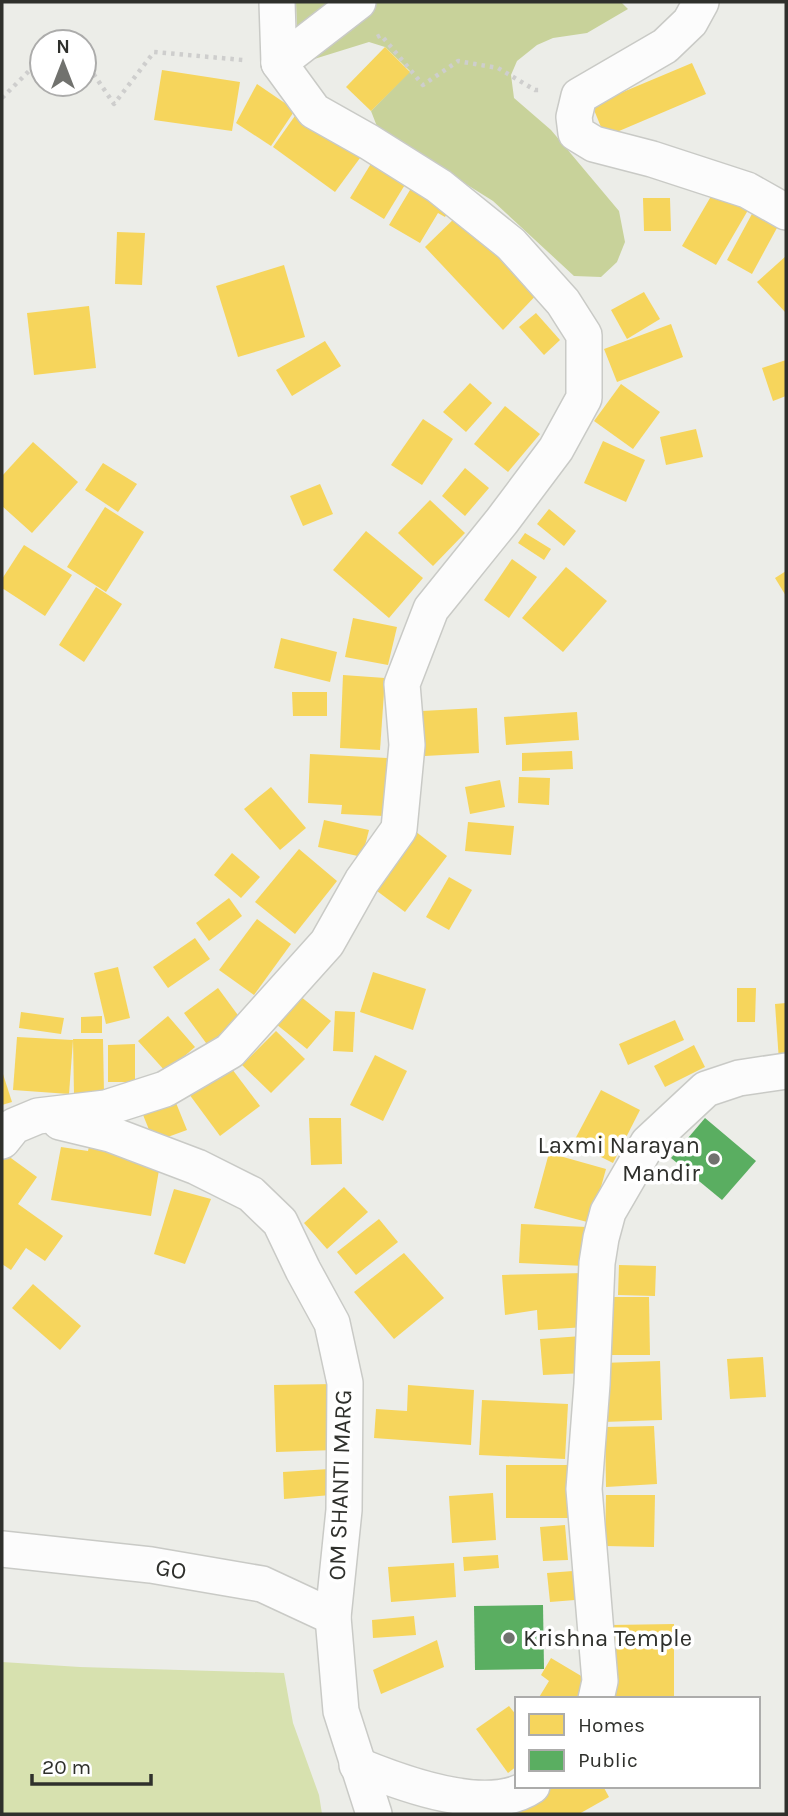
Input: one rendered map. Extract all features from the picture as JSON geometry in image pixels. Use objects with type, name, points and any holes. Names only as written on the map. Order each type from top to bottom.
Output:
[{"type":"street","points":[[2,1141],[14,1126],[38,1116],[106,1108],[164,1089],[230,1051],[327,943],[362,880],[399,829],[407,745],[402,684],[431,609],[502,522],[556,449],[584,398],[584,335],[563,302],[511,244],[439,186],[314,111],[279,63],[276,2]]},
{"type":"street","points":[[279,63],[358,2]]},
{"type":"street","points":[[701,2],[690,22],[665,46],[579,96],[574,117],[576,133],[594,144],[652,159],[747,190],[786,212]]},
{"type":"street","points":[[596,1697],[600,1681],[584,1489],[593,1384],[597,1263],[608,1212],[648,1143],[706,1089],[739,1078],[786,1071]]},
{"type":"street","name":"OM SHANTI MARG","points":[[38,1116],[110,1133],[197,1167],[251,1194],[280,1222],[332,1323],[345,1383],[344,1510],[333,1617],[341,1711],[373,1814]]},
{"type":"street","name":"GO","points":[[2,1549],[151,1566],[262,1584],[333,1617]]},
{"type":"street","points":[[358,1765],[439,1796],[475,1801],[505,1800],[523,1794],[530,1788]]},
{"type":"path","points":[[370,42],[381,35],[423,85],[458,61],[498,68],[536,90],[579,96]]},
{"type":"path","points":[[98,81],[114,104],[154,52],[279,63]]},
{"type":"path","points":[[2,98],[28,72]]},
{"type":"green space","points":[[296,2],[621,2],[628,9],[587,33],[553,38],[537,45],[517,61],[511,75],[514,98],[551,130],[619,211],[625,242],[617,262],[601,277],[574,276],[493,201],[378,129],[371,111],[410,71],[385,47],[369,42],[311,60],[297,29]]},
{"type":"green space","points":[[2,1662],[284,1673],[293,1723],[319,1795],[322,1814],[2,1814]]},
{"type":"building: Homes","points":[[385,47],[410,72],[371,111],[346,87]]},
{"type":"building: Homes","points":[[692,63],[706,94],[605,137],[592,105]]},
{"type":"building: Homes","points":[[162,70],[240,82],[232,131],[154,120]]},
{"type":"building: Homes","points":[[257,84],[295,110],[271,146],[236,123]]},
{"type":"building: Homes","points":[[297,113],[360,158],[335,192],[273,147]]},
{"type":"building: Homes","points":[[372,162],[406,183],[384,219],[350,198]]},
{"type":"building: Homes","points":[[413,185],[451,207],[445,217],[438,213],[420,243],[389,225]]},
{"type":"building: Homes","points":[[717,186],[751,205],[716,265],[682,246]]},
{"type":"building: Homes","points":[[643,198],[670,198],[671,231],[644,231]]},
{"type":"building: Homes","points":[[753,212],[778,226],[752,274],[727,260]]},
{"type":"building: Homes","points":[[460,213],[542,289],[503,330],[425,247]]},
{"type":"building: Homes","points":[[117,232],[145,233],[142,285],[115,284]]},
{"type":"building: Homes","points":[[786,256],[786,313],[757,282]]},
{"type":"building: Homes","points":[[284,265],[305,337],[238,357],[216,286]]},
{"type":"building: Homes","points":[[644,292],[660,319],[627,339],[611,310]]},
{"type":"building: Homes","points":[[89,306],[96,368],[34,375],[27,313]]},
{"type":"building: Homes","points":[[536,313],[560,340],[544,355],[519,327]]},
{"type":"building: Homes","points":[[671,324],[683,357],[617,382],[604,349]]},
{"type":"building: Homes","points":[[325,341],[341,366],[292,396],[276,370]]},
{"type":"building: Homes","points":[[786,360],[786,396],[773,401],[762,368]]},
{"type":"building: Homes","points":[[470,383],[492,403],[466,432],[443,412]]},
{"type":"building: Homes","points":[[621,384],[660,412],[633,449],[594,421]]},
{"type":"building: Homes","points":[[505,406],[540,434],[508,472],[474,444]]},
{"type":"building: Homes","points":[[423,419],[453,439],[422,485],[391,465]]},
{"type":"building: Homes","points":[[696,429],[703,457],[666,465],[660,437]]},
{"type":"building: Homes","points":[[603,441],[645,460],[626,502],[584,483]]},
{"type":"building: Homes","points":[[33,442],[78,482],[32,533],[2,506],[2,476]]},
{"type":"building: Homes","points":[[103,463],[137,484],[118,512],[85,490]]},
{"type":"building: Homes","points":[[465,468],[489,488],[465,516],[442,496]]},
{"type":"building: Homes","points":[[320,484],[333,514],[303,526],[290,496]]},
{"type":"building: Homes","points":[[430,500],[465,533],[433,566],[398,533]]},
{"type":"building: Homes","points":[[105,507],[144,532],[106,592],[67,567]]},
{"type":"building: Homes","points":[[549,509],[576,531],[564,546],[537,524]]},
{"type":"building: Homes","points":[[366,531],[423,578],[389,618],[333,570]]},
{"type":"building: Homes","points":[[525,533],[551,549],[544,560],[518,543]]},
{"type":"building: Homes","points":[[24,545],[72,575],[45,616],[2,588],[2,579]]},
{"type":"building: Homes","points":[[512,559],[537,577],[509,618],[484,600]]},
{"type":"building: Homes","points":[[566,567],[607,601],[563,652],[522,618]]},
{"type":"building: Homes","points":[[786,571],[786,596],[775,578]]},
{"type":"building: Homes","points":[[96,587],[122,604],[84,662],[59,645]]},
{"type":"building: Homes","points":[[353,618],[397,627],[388,665],[345,657]]},
{"type":"building: Homes","points":[[281,638],[337,652],[330,682],[274,668]]},
{"type":"building: Homes","points":[[343,675],[385,678],[380,750],[340,748]]},
{"type":"building: Homes","points":[[292,692],[327,692],[327,716],[293,716]]},
{"type":"building: Homes","points":[[477,708],[479,753],[425,756],[422,711]]},
{"type":"building: Homes","points":[[577,712],[579,740],[506,745],[504,717]]},
{"type":"building: Homes","points":[[572,751],[573,769],[522,771],[522,753]]},
{"type":"building: Homes","points":[[310,754],[387,758],[384,816],[341,814],[342,805],[308,803]]},
{"type":"building: Homes","points":[[519,777],[550,778],[549,805],[518,803]]},
{"type":"building: Homes","points":[[500,780],[505,807],[470,814],[465,787]]},
{"type":"building: Homes","points":[[271,787],[306,828],[280,850],[244,809]]},
{"type":"building: Homes","points":[[324,820],[369,830],[362,857],[318,847]]},
{"type":"building: Homes","points":[[468,822],[514,826],[511,855],[465,851]]},
{"type":"building: Homes","points":[[415,831],[447,856],[405,912],[373,888]]},
{"type":"building: Homes","points":[[299,849],[337,881],[295,934],[255,902]]},
{"type":"building: Homes","points":[[232,853],[260,877],[241,898],[214,875]]},
{"type":"building: Homes","points":[[449,877],[472,890],[449,930],[426,917]]},
{"type":"building: Homes","points":[[229,898],[242,916],[209,941],[196,923]]},
{"type":"building: Homes","points":[[257,919],[291,944],[254,995],[219,970]]},
{"type":"building: Homes","points":[[195,938],[210,959],[168,988],[153,967]]},
{"type":"building: Homes","points":[[118,967],[130,1018],[106,1024],[94,973]]},
{"type":"building: Homes","points":[[373,972],[426,989],[413,1030],[360,1012]]},
{"type":"building: Homes","points":[[218,988],[243,1022],[209,1047],[184,1013]]},
{"type":"building: Homes","points":[[737,988],[756,988],[755,1022],[737,1022]]},
{"type":"building: Homes","points":[[300,996],[331,1021],[307,1049],[276,1024]]},
{"type":"building: Homes","points":[[786,1003],[786,1061],[779,1061],[775,1004]]},
{"type":"building: Homes","points":[[335,1011],[355,1012],[353,1052],[333,1051]]},
{"type":"building: Homes","points":[[21,1012],[64,1018],[61,1034],[19,1028]]},
{"type":"building: Homes","points":[[102,1016],[102,1033],[81,1033],[81,1017]]},
{"type":"building: Homes","points":[[168,1016],[195,1047],[166,1072],[138,1041]]},
{"type":"building: Homes","points":[[675,1020],[684,1040],[628,1065],[619,1044]]},
{"type":"building: Homes","points":[[276,1031],[305,1059],[271,1093],[242,1065]]},
{"type":"building: Homes","points":[[17,1037],[73,1040],[69,1094],[13,1090]]},
{"type":"building: Homes","points":[[73,1039],[103,1039],[104,1094],[74,1095]]},
{"type":"building: Homes","points":[[135,1044],[135,1082],[108,1082],[108,1045]]},
{"type":"building: Homes","points":[[694,1045],[705,1067],[665,1087],[654,1066]]},
{"type":"building: Homes","points":[[375,1055],[407,1071],[383,1121],[350,1105]]},
{"type":"building: Homes","points":[[229,1065],[260,1106],[220,1136],[189,1094]]},
{"type":"building: Homes","points":[[2,1071],[12,1102],[2,1105]]},
{"type":"building: Homes","points":[[601,1090],[640,1110],[613,1163],[573,1143]]},
{"type":"building: Homes","points":[[174,1098],[187,1130],[154,1142],[141,1110]]},
{"type":"building: Homes","points":[[309,1118],[341,1118],[342,1164],[311,1165]]},
{"type":"building: Homes","points":[[90,1142],[162,1153],[151,1216],[51,1200],[61,1147],[88,1151]]},
{"type":"building: Homes","points":[[4,1153],[37,1177],[18,1204],[63,1236],[45,1261],[26,1248],[11,1270],[2,1264]]},
{"type":"building: Homes","points":[[549,1153],[606,1169],[591,1223],[534,1208]]},
{"type":"building: Homes","points":[[344,1187],[368,1212],[327,1249],[304,1223]]},
{"type":"building: Homes","points":[[174,1189],[211,1199],[185,1264],[154,1254]]},
{"type":"building: Homes","points":[[379,1219],[398,1242],[356,1275],[337,1252]]},
{"type":"building: Homes","points":[[521,1224],[587,1227],[585,1266],[519,1263]]},
{"type":"building: Homes","points":[[404,1253],[444,1298],[394,1339],[354,1292]]},
{"type":"building: Homes","points":[[619,1265],[656,1266],[655,1296],[618,1295]]},
{"type":"building: Homes","points":[[584,1273],[586,1327],[538,1330],[537,1310],[505,1315],[502,1275]]},
{"type":"building: Homes","points":[[33,1284],[81,1326],[60,1350],[12,1308]]},
{"type":"building: Homes","points":[[603,1297],[649,1297],[650,1355],[604,1355]]},
{"type":"building: Homes","points":[[582,1336],[585,1373],[543,1375],[540,1339]]},
{"type":"building: Homes","points":[[763,1357],[766,1397],[730,1399],[727,1359]]},
{"type":"building: Homes","points":[[660,1361],[662,1420],[603,1422],[602,1363]]},
{"type":"building: Homes","points":[[334,1384],[335,1450],[276,1452],[274,1385]]},
{"type":"building: Homes","points":[[408,1385],[474,1390],[471,1445],[374,1438],[376,1409],[407,1411]]},
{"type":"building: Homes","points":[[482,1400],[568,1404],[565,1459],[479,1455]]},
{"type":"building: Homes","points":[[654,1426],[657,1484],[606,1487],[605,1427]]},
{"type":"building: Homes","points":[[506,1465],[573,1465],[573,1518],[506,1518]]},
{"type":"building: Homes","points":[[329,1469],[331,1495],[284,1499],[283,1472]]},
{"type":"building: Homes","points":[[493,1493],[496,1540],[452,1543],[449,1496]]},
{"type":"building: Homes","points":[[606,1495],[655,1495],[654,1547],[605,1546]]},
{"type":"building: Homes","points":[[565,1525],[568,1560],[543,1561],[540,1527]]},
{"type":"building: Homes","points":[[498,1555],[499,1568],[464,1571],[463,1557]]},
{"type":"building: Homes","points":[[454,1563],[456,1597],[391,1602],[388,1567]]},
{"type":"building: Homes","points":[[573,1571],[575,1600],[550,1602],[547,1573]]},
{"type":"building: Homes","points":[[414,1616],[416,1635],[373,1638],[372,1620]]},
{"type":"building: Homes","points":[[674,1624],[674,1697],[611,1697],[611,1625]]},
{"type":"building: Homes","points":[[437,1640],[444,1667],[381,1694],[373,1670]]},
{"type":"building: Homes","points":[[551,1658],[593,1683],[585,1697],[539,1697],[549,1681],[541,1675]]},
{"type":"building: Homes","points":[[509,1706],[515,1714],[515,1768],[508,1773],[476,1729]]},
{"type":"building: Homes","points":[[551,1788],[604,1788],[609,1797],[579,1814],[506,1814]]},
{"type":"building: Public","name":"Laxmi Narayan Mandir","points":[[705,1118],[756,1161],[722,1200],[671,1158]]},
{"type":"building: Public","name":"Krishna Temple","points":[[543,1605],[544,1669],[475,1670],[474,1606]]},
{"type":"place","name":"Laxmi Narayan Mandir","points":[[714,1159]]},
{"type":"place","name":"Krishna Temple","points":[[509,1638]]}]
